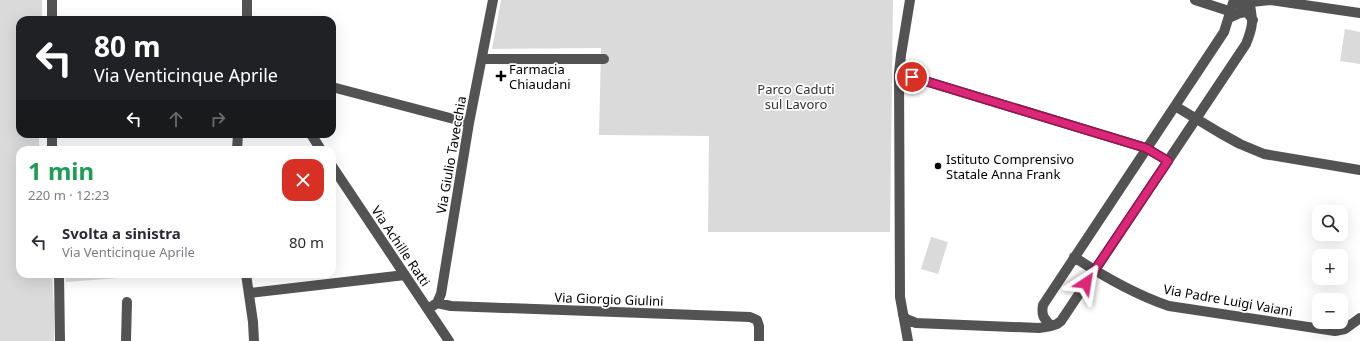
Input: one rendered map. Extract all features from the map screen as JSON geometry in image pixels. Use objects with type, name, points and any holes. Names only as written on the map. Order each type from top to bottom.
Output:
[{"type":"street","points":[[52,0],[52,16]]},
{"type":"street","points":[[246,0],[247,16]]},
{"type":"street","name":"Via Giulio Tavecchia","points":[[438,303],[441,294],[469,123],[493,0]]},
{"type":"street","points":[[908,341],[900,297],[899,73],[910,0]]},
{"type":"street","points":[[1194,0],[1232,8],[1240,13],[1247,12],[1253,20]]},
{"type":"street","points":[[1232,8],[1249,2],[1270,0],[1360,13]]},
{"type":"street","points":[[903,315],[906,319],[916,323],[1039,328],[1051,326],[1062,321],[1094,270],[1246,44],[1252,30],[1253,20],[1249,2]]},
{"type":"street","points":[[1051,326],[1041,312],[1043,305],[1224,32],[1232,8]]},
{"type":"street","points":[[482,59],[604,59]]},
{"type":"street","points":[[899,73],[1146,148],[1168,161]]},
{"type":"street","points":[[336,88],[469,123]]},
{"type":"street","points":[[1175,106],[1240,144],[1264,154],[1360,170]]},
{"type":"street","name":"Via Achille Ratti","points":[[336,172],[449,341]]},
{"type":"street","name":"Via Padre Luigi Vaiani","points":[[1074,257],[1094,270],[1169,306],[1335,331],[1345,329],[1360,318]]},
{"type":"street","points":[[249,293],[405,275]]},
{"type":"street","points":[[58,278],[60,341]]},
{"type":"street","points":[[247,278],[254,322],[254,341]]},
{"type":"street","points":[[126,302],[126,341]]},
{"type":"street","points":[[428,309],[438,303]]},
{"type":"street","name":"Via Giorgio Giulini","points":[[438,303],[451,306],[750,317],[757,320],[759,326],[759,341]]},
{"type":"green space","points":[[0,0],[42,0],[42,16],[16,16],[16,138],[39,138],[39,146],[16,146],[16,278],[52,278],[54,341],[0,341]]},
{"type":"green space","name":"Parco Caduti sul Lavoro","points":[[501,0],[893,0],[890,232],[708,232],[709,136],[599,135],[601,48],[492,49]]},
{"type":"green space","points":[[1345,29],[1360,32],[1360,64],[1340,61]]},
{"type":"green space","points":[[931,237],[948,242],[938,274],[921,269]]},
{"type":"green space","points":[[66,278],[118,278],[66,282]]},
{"type":"place","name":"Farmacia Chiaudani","points":[[501,76]]},
{"type":"place","name":"Istituto Comprensivo Statale Anna Frank","points":[[938,166]]},
{"type":"route","points":[[912,77],[1146,148],[1168,161],[1086,283]]}]
